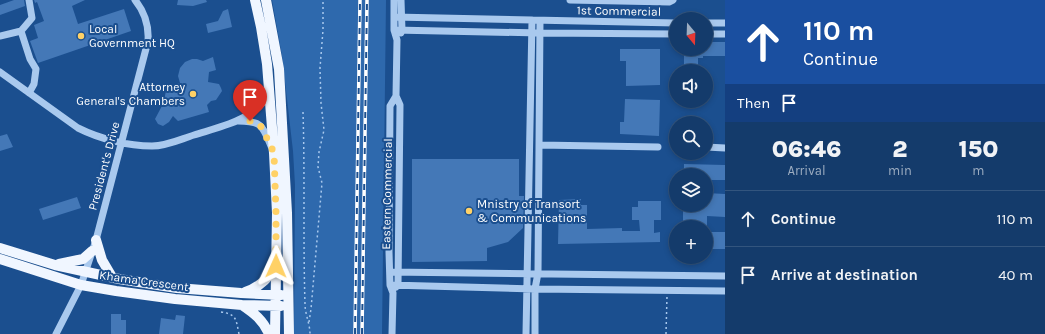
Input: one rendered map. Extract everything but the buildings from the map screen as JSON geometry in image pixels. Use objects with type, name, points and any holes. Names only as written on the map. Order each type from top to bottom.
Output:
[{"type":"main road","points":[[255,0],[267,64],[274,153],[276,213],[275,334]]},
{"type":"main road","points":[[266,0],[279,69],[287,213],[289,334]]},
{"type":"main road","points":[[96,240],[102,260],[112,277]]},
{"type":"main road","name":"Khama Crescent","points":[[0,248],[55,265],[86,272],[177,288],[241,293],[275,300],[289,305]]},
{"type":"main road","points":[[55,265],[75,262],[83,259],[92,251]]},
{"type":"main road","name":"Khama Crescent","points":[[0,259],[81,285],[116,292],[242,305],[275,300],[289,295]]},
{"type":"main road","points":[[241,293],[250,291],[263,283],[276,266]]},
{"type":"main road","points":[[242,305],[258,316],[265,324],[269,334]]},
{"type":"street","points":[[0,36],[21,31],[32,18],[29,0]]},
{"type":"street","name":"President's Drive","points":[[56,334],[81,285],[96,240],[148,35],[148,28],[142,9],[135,0]]},
{"type":"street","name":"Eastern Commercial","points":[[394,0],[394,30],[397,40],[396,96],[400,105],[398,272],[394,285]]},
{"type":"street","points":[[397,40],[402,30],[402,0]]},
{"type":"street","points":[[570,0],[669,2],[674,0]]},
{"type":"street","name":"1st Commercial","points":[[394,17],[669,23]]},
{"type":"street","points":[[535,334],[535,289],[538,273],[539,145],[536,21]]},
{"type":"street","points":[[713,23],[725,23]]},
{"type":"street","name":"1st Commercial","points":[[394,30],[669,34]]},
{"type":"street","points":[[21,31],[30,59],[36,69],[34,84],[29,93]]},
{"type":"street","points":[[526,334],[526,288],[536,33]]},
{"type":"street","points":[[713,34],[725,34]]},
{"type":"street","points":[[0,72],[78,128],[86,132],[121,143],[159,146],[237,121],[252,113],[258,107],[266,97],[269,89]]},
{"type":"street","name":"Eastern Commercial","points":[[394,285],[390,272],[390,106],[396,96]]},
{"type":"street","points":[[237,121],[250,121],[259,124],[274,153]]},
{"type":"street","points":[[539,145],[658,147]]},
{"type":"street","points":[[713,147],[725,148]]},
{"type":"street","points":[[390,272],[725,276]]},
{"type":"street","points":[[392,334],[394,285],[535,289],[725,291]]},
{"type":"path","points":[[309,322],[322,183],[318,167],[319,152],[324,130],[320,68],[323,30],[323,0]]},
{"type":"path","points":[[303,112],[305,154],[303,230],[305,307],[309,322],[310,334]]},
{"type":"path","points":[[666,334],[667,290]]},
{"type":"shaded area","points":[[272,0],[386,0],[382,334],[294,334],[295,185],[293,151],[282,56]]},
{"type":"railway","points":[[355,334],[360,0]]},
{"type":"railway","points":[[362,334],[367,0]]},
{"type":"place","name":"Local Government HQ","points":[[81,36]]},
{"type":"place","name":"Attorney General's Chambers","points":[[193,94]]},
{"type":"place","name":"Mnistry of Transort & Communications","points":[[469,211]]},
{"type":"route","points":[[250,121],[259,124],[262,128],[274,153],[276,266]]}]
